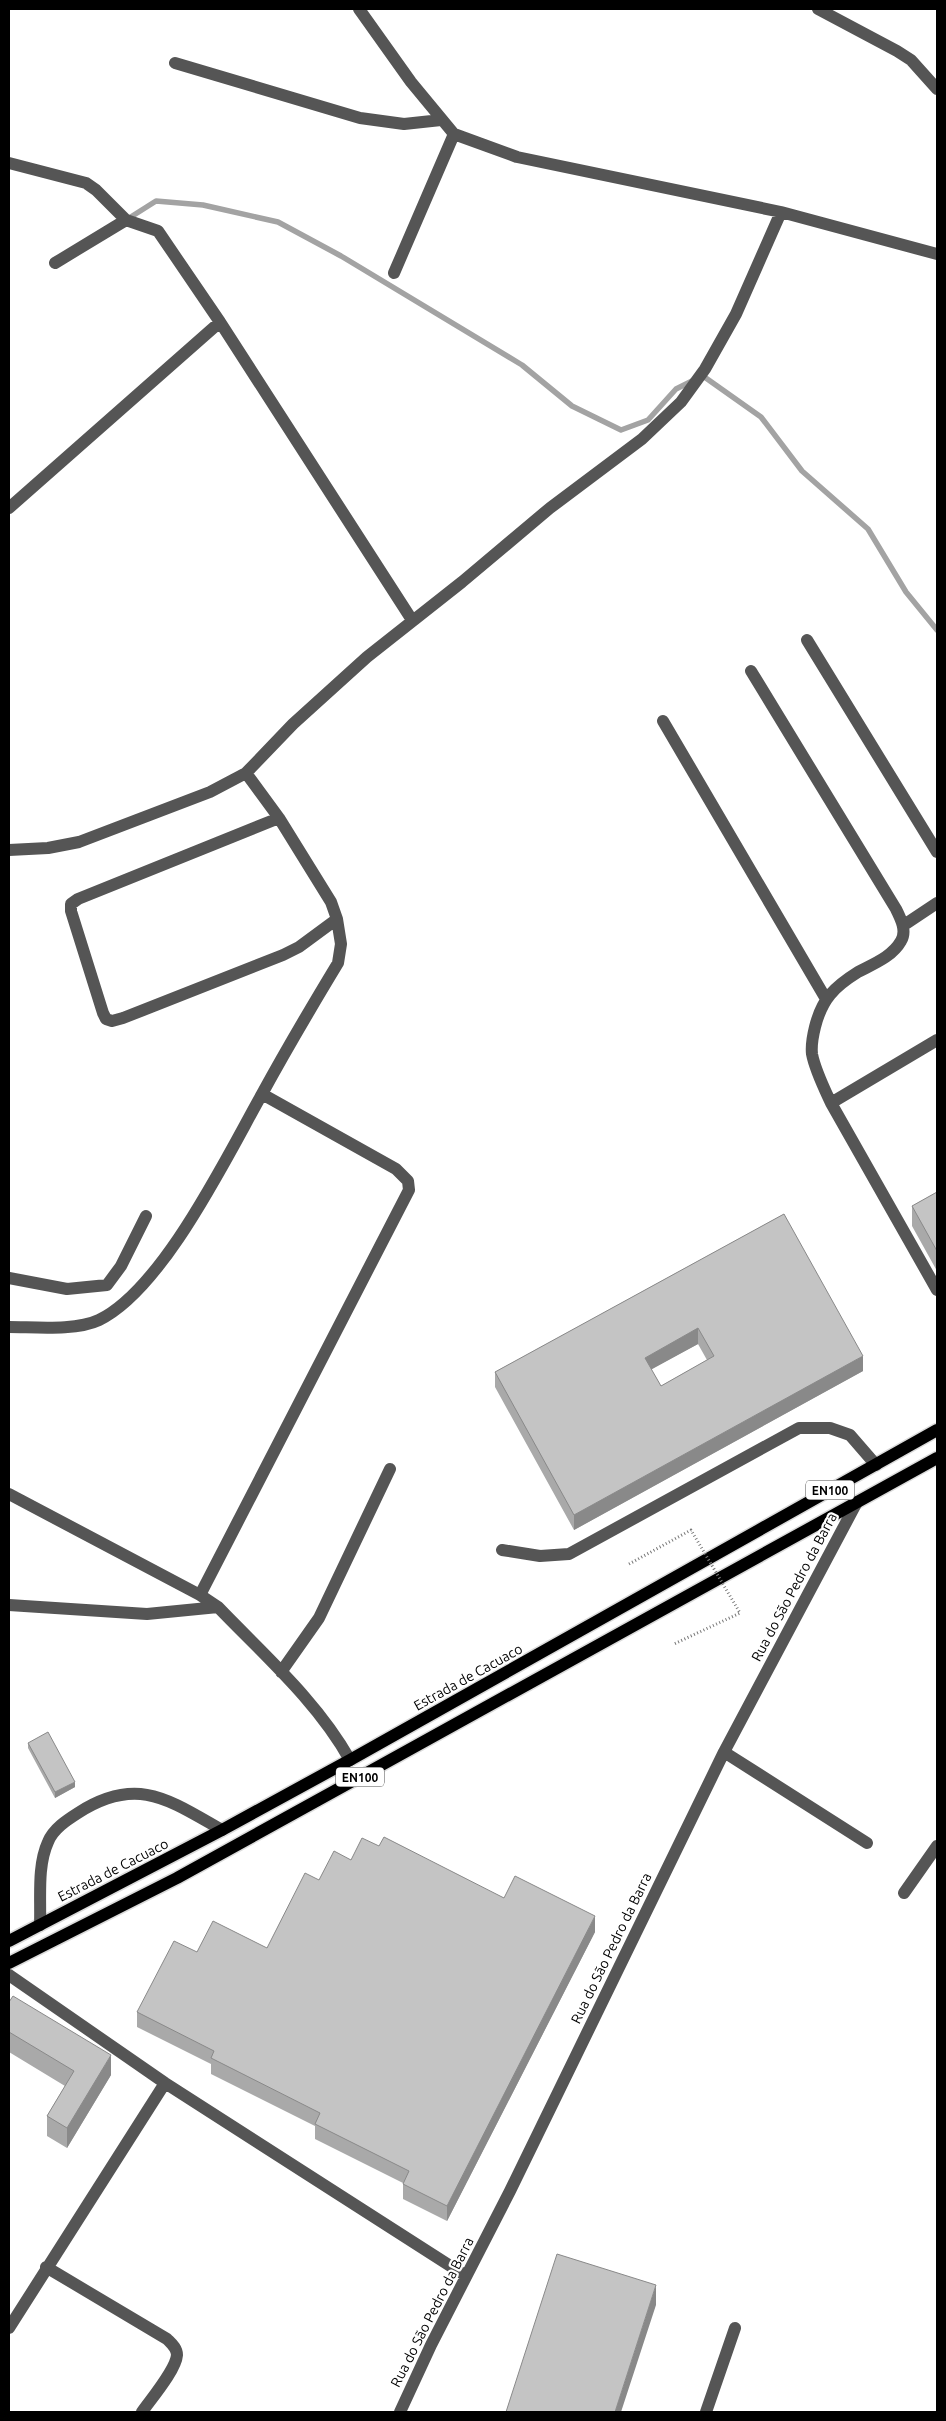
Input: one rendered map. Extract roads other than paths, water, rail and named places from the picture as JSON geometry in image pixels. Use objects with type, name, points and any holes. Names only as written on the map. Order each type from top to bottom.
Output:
[{"type":"main road","name":"Estrada de Cacuaco","points":[[9,1941],[222,1830],[350,1760],[937,1430]]},
{"type":"main road","name":"EN100","points":[[9,1963],[186,1873],[937,1458]]},
{"type":"street","points":[[359,9],[441,120],[454,134],[494,150],[551,165],[781,212],[937,254]]},
{"type":"street","points":[[818,9],[904,56],[937,89]]},
{"type":"street","points":[[175,63],[360,118],[404,124],[441,120]]},
{"type":"street","points":[[394,273],[454,134]]},
{"type":"street","points":[[9,163],[86,183],[96,190],[126,220],[158,231],[220,322],[412,620]]},
{"type":"street","points":[[9,850],[48,848],[79,842],[201,795],[246,773],[292,724],[367,657],[462,582],[550,508],[642,439],[681,402],[705,369],[736,314],[781,212]]},
{"type":"street","points":[[55,263],[126,220]]},
{"type":"street","points":[[9,508],[220,322]]},
{"type":"street","points":[[807,640],[937,852]]},
{"type":"street","points":[[750,671],[904,925],[902,940],[890,955],[857,973],[835,988],[826,999],[819,1012],[812,1053],[823,1087],[831,1103],[937,1290]]},
{"type":"street","points":[[663,721],[826,999]]},
{"type":"street","points":[[9,1327],[77,1325],[97,1321],[119,1309],[158,1266],[181,1234],[236,1142],[338,963],[341,944],[337,919],[321,884],[279,818],[246,773]]},
{"type":"street","points":[[279,818],[78,899],[71,904],[71,912],[102,1013],[106,1019],[112,1021],[123,1018],[231,976],[299,947],[337,919]]},
{"type":"street","points":[[904,925],[937,903]]},
{"type":"street","points":[[831,1103],[937,1040]]},
{"type":"street","points":[[200,1595],[409,1190],[408,1181],[396,1169],[262,1094]]},
{"type":"street","points":[[9,1278],[67,1289],[108,1285],[121,1266],[146,1216]]},
{"type":"street","points":[[502,1550],[540,1556],[569,1554],[800,1428],[830,1428],[850,1435],[876,1465]]},
{"type":"street","points":[[281,1672],[320,1618],[390,1469]]},
{"type":"street","points":[[9,1494],[200,1595],[218,1607],[281,1672],[335,1733],[350,1760]]},
{"type":"street","name":"Rua do São Pedro da Barra","points":[[400,2412],[724,1752],[857,1502]]},
{"type":"street","points":[[9,1605],[147,1614],[218,1607]]},
{"type":"street","points":[[724,1752],[867,1844]]},
{"type":"street","points":[[40,1925],[42,1859],[48,1840],[60,1826],[88,1807],[106,1798],[121,1794],[149,1795],[166,1798],[222,1830]]},
{"type":"street","points":[[904,1893],[937,1846]]},
{"type":"street","points":[[9,1975],[165,2082],[466,2276]]},
{"type":"street","points":[[9,2328],[165,2082]]},
{"type":"street","points":[[46,2267],[167,2339],[175,2346],[177,2355],[174,2365],[142,2412]]},
{"type":"street","points":[[706,2412],[735,2328]]},
{"type":"waterway","points":[[126,220],[156,201],[203,205],[278,222],[341,256],[522,365],[572,406],[621,430],[648,420],[676,389],[692,381]]},
{"type":"waterway","points":[[701,377],[703,376],[761,417],[802,471],[868,529],[906,592],[937,630]]}]
